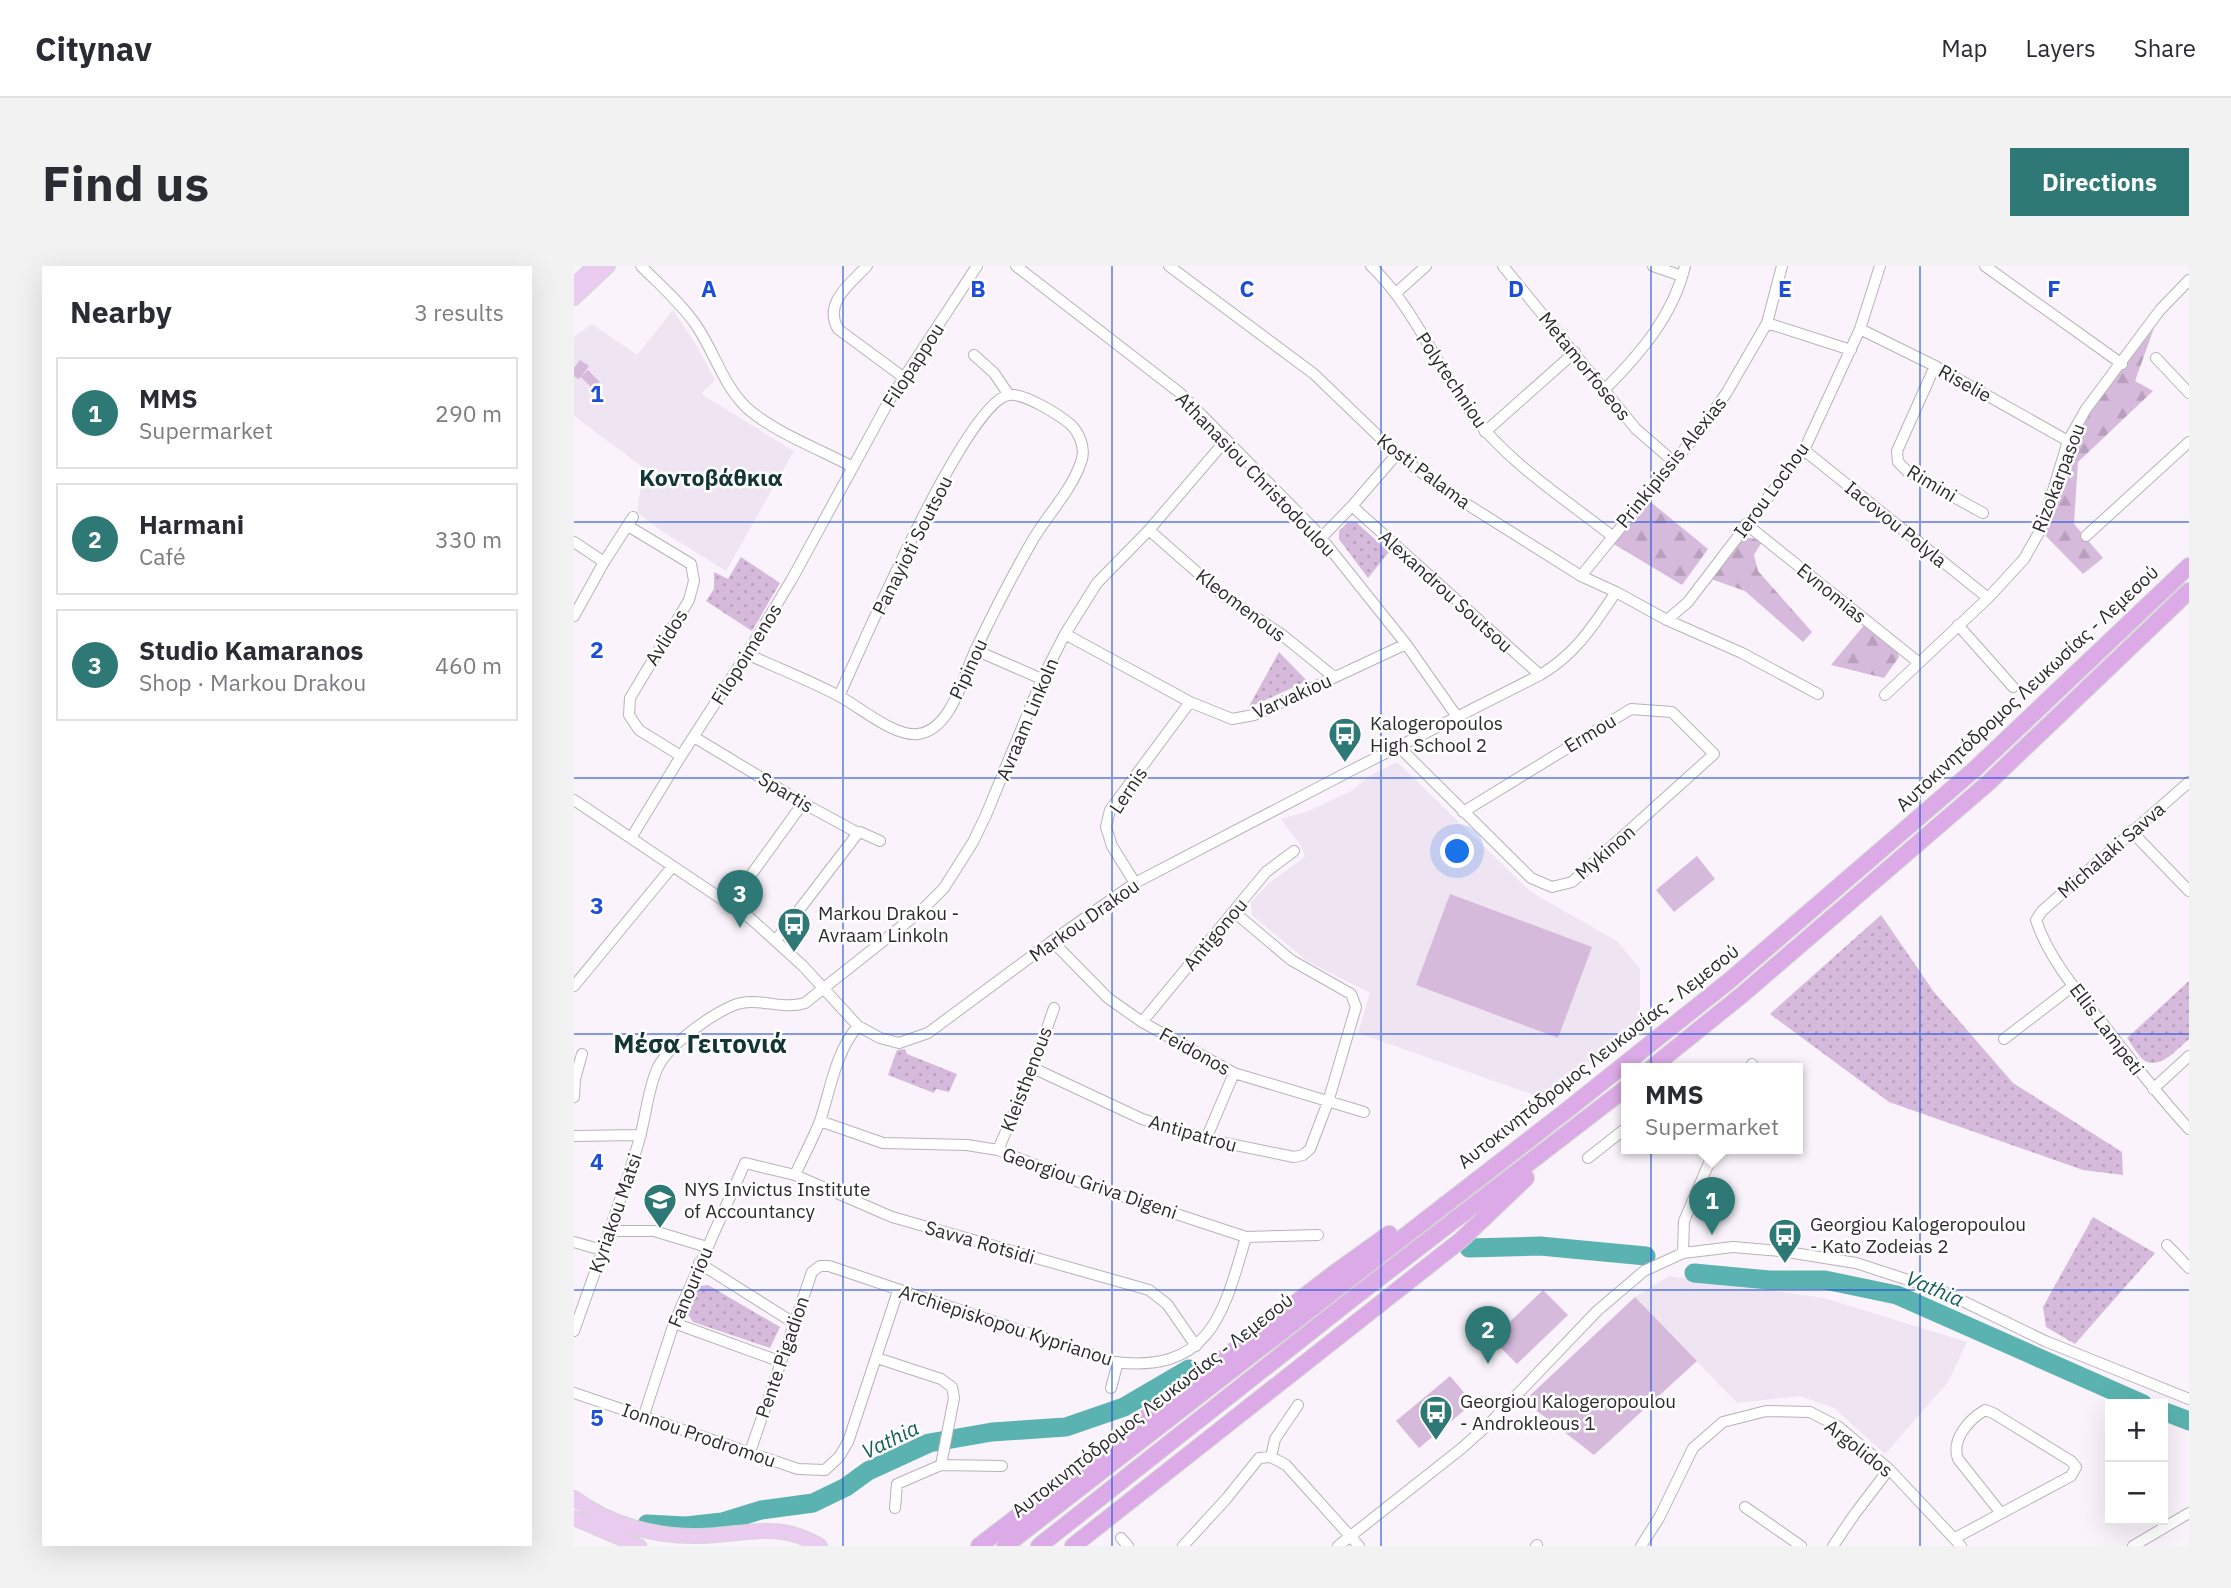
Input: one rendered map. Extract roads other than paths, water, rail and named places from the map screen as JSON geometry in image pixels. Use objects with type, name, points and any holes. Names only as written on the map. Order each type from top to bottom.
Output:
[{"type":"highway","name":"Αυτοκινητόδρομος Λευκωσίας - Λεμεσού","points":[[1626,1063],[1728,981],[1965,778],[2189,566]]},
{"type":"highway","name":"Αυτοκινητόδρομος Λευκωσίας - Λεμεσού","points":[[1657,1063],[1743,994],[1988,783],[2189,591]]},
{"type":"highway","points":[[1988,783],[2071,713],[2189,605]]},
{"type":"highway","name":"Αυτοκινητόδρομος Λευκωσίας - Λεμεσού","points":[[1005,1546],[1621,1067]]},
{"type":"highway","name":"Αυτοκινητόδρομος Λευκωσίας - Λεμεσού","points":[[1039,1546],[1352,1299],[1621,1092]]},
{"type":"highway","points":[[979,1546],[1336,1272],[1566,1111]]},
{"type":"highway","points":[[1073,1546],[1461,1240],[1578,1127]]},
{"type":"main road","points":[[574,285],[595,266]]},
{"type":"main road","points":[[574,298],[608,266]]},
{"type":"main road","points":[[574,1498],[599,1514],[663,1536],[780,1530],[820,1546]]},
{"type":"main road","points":[[574,1518],[639,1546]]},
{"type":"street","points":[[641,266],[673,297],[696,326],[736,396],[747,408],[762,420],[851,466]]},
{"type":"street","points":[[867,266],[839,296],[832,310],[833,320],[838,329],[903,377]]},
{"type":"street","name":"Filopappou","points":[[851,466],[903,377],[977,266]]},
{"type":"street","name":"Athanasiou Christodoulou","points":[[1016,266],[1180,393],[1226,440],[1321,538],[1406,644],[1458,718]]},
{"type":"street","name":"Kosti Palama","points":[[1169,266],[1314,374],[1396,454],[1446,491],[1581,576],[1667,620],[1742,653],[1818,694]]},
{"type":"street","name":"Polytechniou","points":[[1371,266],[1396,293],[1485,432],[1512,457],[1612,536]]},
{"type":"street","points":[[1396,293],[1426,266]]},
{"type":"street","name":"Metamorfoseos","points":[[1503,266],[1636,429],[1674,462]]},
{"type":"street","points":[[1605,389],[1659,328],[1684,271],[1653,266]]},
{"type":"street","name":"Prinkipissis Alexias","points":[[1581,576],[1701,429],[1727,392],[1767,323],[1782,266]]},
{"type":"street","name":"Ierou Lochou","points":[[1667,620],[1688,602],[1804,450],[1860,329],[1880,266]]},
{"type":"street","points":[[1985,266],[2122,364]]},
{"type":"street","name":"Rizokarpasou","points":[[1885,695],[1988,598],[2024,559],[2042,527],[2068,441],[2086,409],[2160,310],[2189,280]]},
{"type":"street","points":[[1767,323],[1851,350]]},
{"type":"street","name":"Riselie","points":[[1860,329],[1934,366],[2068,441]]},
{"type":"street","points":[[1485,432],[1575,352]]},
{"type":"street","points":[[974,355],[994,373],[1009,395]]},
{"type":"street","points":[[2156,358],[2189,393]]},
{"type":"street","name":"Rimini","points":[[1934,366],[1897,451],[1898,462],[1908,472],[1983,513]]},
{"type":"street","name":"Pipinou","points":[[747,654],[839,696],[899,732],[917,735],[933,730],[944,720],[975,650],[1031,543],[1082,460],[1082,443],[1071,425],[1030,399],[1009,395]]},
{"type":"street","name":"Panayioti Soutsou","points":[[839,696],[923,514],[977,423],[996,401],[1009,395]]},
{"type":"street","name":"Avraam Linkoln","points":[[641,1135],[658,1067],[668,1053],[689,1034],[733,1005],[755,1001],[794,1006],[805,1003],[921,911],[944,887],[973,842],[1042,678],[1065,634],[1097,583],[1149,530],[1226,440]]},
{"type":"street","points":[[2086,536],[2189,442]]},
{"type":"street","name":"Iacovou Polyla","points":[[1804,450],[1988,598]]},
{"type":"street","points":[[1321,538],[1396,454]]},
{"type":"street","name":"Filopoimenos","points":[[631,838],[792,579],[851,466]]},
{"type":"street","name":"Alexandrou Soutsou","points":[[1352,506],[1541,675]]},
{"type":"street","name":"Avlidos","points":[[604,562],[630,522],[691,564],[694,581],[689,600],[636,685],[629,707],[629,715],[639,730],[681,755]]},
{"type":"street","name":"Evnomias","points":[[1746,524],[1918,662]]},
{"type":"street","name":"Kleomenous","points":[[1149,530],[1224,596],[1281,634],[1334,677]]},
{"type":"street","points":[[574,542],[604,562],[574,616]]},
{"type":"street","name":"Markou Drakou","points":[[574,800],[730,904],[776,940],[858,1026],[880,1038],[899,1044],[928,1033],[1135,883],[1562,662],[1586,637],[1616,592]]},
{"type":"street","points":[[1958,625],[2013,687]]},
{"type":"street","name":"Varvakiou","points":[[1065,634],[1190,702],[1232,719],[1254,715],[1406,644]]},
{"type":"street","points":[[975,650],[1042,678]]},
{"type":"street","name":"Lernis","points":[[1135,883],[1112,846],[1106,827],[1110,810],[1190,702]]},
{"type":"street","name":"Ermou","points":[[1463,812],[1631,709],[1672,712],[1714,754]]},
{"type":"street","name":"Spartis","points":[[694,737],[803,803],[858,833],[880,841]]},
{"type":"street","name":"Mykinon","points":[[1399,747],[1531,878],[1552,887],[1572,882],[1714,754]]},
{"type":"street","name":"Michalaki Savva","points":[[2036,920],[2042,911],[2189,782]]},
{"type":"street","points":[[730,904],[803,803]]},
{"type":"street","points":[[2132,831],[2189,891]]},
{"type":"street","points":[[776,940],[858,833]]},
{"type":"street","name":"Antigonou","points":[[1142,1022],[1266,872],[1294,851]]},
{"type":"street","points":[[574,986],[672,867]]},
{"type":"street","points":[[1234,912],[1291,960],[1351,994],[1356,1007],[1328,1102]]},
{"type":"street","name":"Ellis Lampeti","points":[[2036,920],[2073,986],[2153,1089],[2189,1129]]},
{"type":"street","name":"Feidonos","points":[[1052,941],[1108,998],[1142,1022],[1234,1073],[1364,1112]]},
{"type":"street","points":[[2004,1039],[2073,986]]},
{"type":"street","name":"Kleisthenous","points":[[998,1150],[1033,1068],[1054,1008]]},
{"type":"street","points":[[795,1175],[820,1121],[830,1081],[850,1036],[858,1026]]},
{"type":"street","points":[[574,1097],[575,1079],[582,1054]]},
{"type":"street","points":[[2153,1089],[2189,1056]]},
{"type":"street","name":"Antipatrou","points":[[1033,1068],[1142,1119],[1206,1139],[1294,1157],[1303,1155],[1310,1149],[1328,1102]]},
{"type":"street","points":[[1206,1139],[1234,1073]]},
{"type":"street","name":"Georgiou Griva Digeni","points":[[820,1121],[883,1143],[967,1145],[998,1150],[1073,1180],[1245,1237],[1318,1235]]},
{"type":"street","points":[[1588,1158],[1621,1132]]},
{"type":"street","points":[[574,1136],[641,1135]]},
{"type":"street","name":"Kyriakou Matsi","points":[[574,1331],[611,1231],[641,1135]]},
{"type":"street","points":[[1683,1253],[1684,1221],[1713,1154]]},
{"type":"street","name":"Savva Rotsidi","points":[[745,1163],[795,1175],[892,1217],[1149,1290],[1167,1304],[1196,1346]]},
{"type":"street","name":"Fanouriou","points":[[644,1415],[674,1323],[745,1163]]},
{"type":"street","points":[[611,1231],[654,1230],[707,1247]]},
{"type":"street","points":[[1196,1346],[1210,1332],[1227,1300],[1245,1237]]},
{"type":"street","points":[[574,1242],[602,1250]]},
{"type":"street","points":[[2167,1245],[2189,1268]]},
{"type":"street","points":[[1338,1546],[1490,1423],[1597,1311],[1644,1272],[1683,1253],[1733,1247],[1781,1251],[1856,1263],[1942,1291],[2045,1341],[2189,1399]]},
{"type":"street","points":[[699,1263],[794,1323]]},
{"type":"street","name":"Archiepiskopou Kyprianou","points":[[820,1266],[829,1266],[1118,1362],[1139,1364],[1160,1360],[1196,1346]]},
{"type":"street","name":"Pente Pigadion","points":[[750,1452],[779,1361],[812,1272],[820,1266]]},
{"type":"street","points":[[898,1291],[877,1358],[941,1379],[952,1387],[954,1398],[941,1465]]},
{"type":"street","points":[[674,1323],[779,1361]]},
{"type":"street","name":"Ionnou Prodromou","points":[[574,1393],[798,1469],[825,1470],[839,1457],[848,1442],[877,1358]]},
{"type":"street","points":[[1111,1388],[1118,1362]]},
{"type":"street","points":[[1271,1457],[1275,1439],[1298,1405]]},
{"type":"street","points":[[1958,1542],[2000,1512],[2071,1476],[2076,1467],[2071,1461],[1985,1410],[1975,1416],[1956,1442],[1955,1450],[1958,1459],[2000,1512]]},
{"type":"street","name":"Argolidos","points":[[1641,1546],[1659,1518],[1693,1448],[1723,1422],[1766,1411],[1810,1412],[1839,1427],[1889,1469],[1958,1542]]},
{"type":"street","points":[[1183,1546],[1259,1458],[1271,1457],[1286,1465],[1359,1546]]},
{"type":"street","points":[[895,1508],[897,1484],[941,1465],[1002,1466]]},
{"type":"street","points":[[1833,1546],[1889,1469]]},
{"type":"street","points":[[1745,1507],[1801,1546]]},
{"type":"street","points":[[2138,1545],[2189,1513]]},
{"type":"waterway","name":"Vathia","points":[[1469,1248],[1540,1246],[1646,1256]]},
{"type":"waterway","name":"Vathia","points":[[1694,1273],[1769,1280],[1825,1280],[1897,1295],[2132,1399]]},
{"type":"waterway","name":"Vathia","points":[[647,1524],[686,1526],[722,1522],[761,1510],[813,1503],[846,1487],[868,1471],[929,1443],[992,1432],[1066,1427],[1124,1407],[1189,1369]]},
{"type":"waterway","name":"Vathia","points":[[2168,1413],[2189,1421]]},
{"type":"place","name":"Kalogeropoulos High School 2","points":[[1345,764]]},
{"type":"place","name":"Studio Kamaranos","points":[[740,928]]},
{"type":"place","name":"Markou Drakou - Avraam Linkoln","points":[[794,954]]},
{"type":"place","name":"NYS Invictus Institute of Accountancy","points":[[660,1230]]},
{"type":"place","name":"MMS","points":[[1712,1235]]},
{"type":"place","name":"Georgiou Kalogeropoulou - Kato Zodeias 2","points":[[1785,1265]]},
{"type":"place","name":"Harmani","points":[[1488,1364]]},
{"type":"place","name":"Georgiou Kalogeropoulou - Androkleous 1","points":[[1436,1442]]},
{"type":"district","name":"Κοντοβάθκια","points":[[711,477]]},
{"type":"district","name":"Μέσα Γειτονιά","points":[[700,1043]]}]
